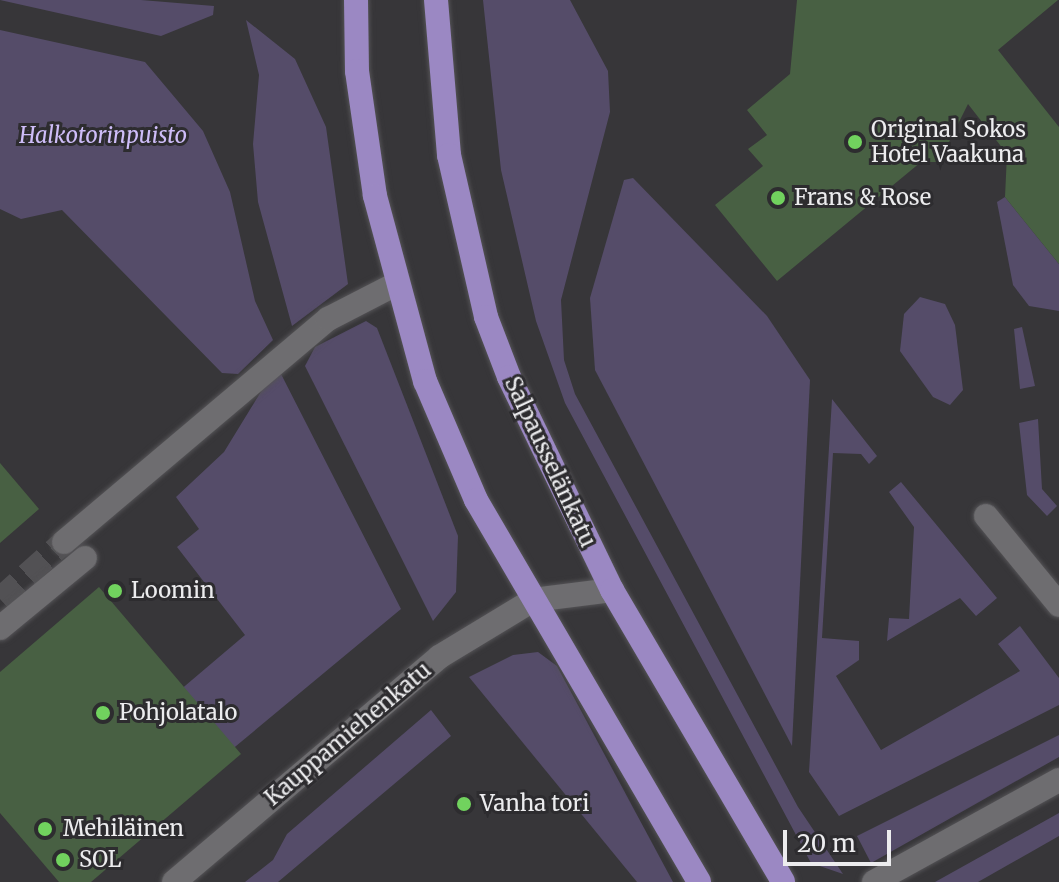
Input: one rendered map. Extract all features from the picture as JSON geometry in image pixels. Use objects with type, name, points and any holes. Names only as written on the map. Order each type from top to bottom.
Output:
[{"type":"main road","points":[[356,0],[357,71],[394,285],[425,381],[476,500],[699,882]]},
{"type":"main road","name":"Salpausselänkatu","points":[[436,0],[449,155],[486,317],[548,468],[612,590],[783,882]]},
{"type":"street","points":[[64,542],[328,319],[394,285]]},
{"type":"street","points":[[986,516],[1059,605]]},
{"type":"street","points":[[0,628],[85,558]]},
{"type":"street","points":[[533,600],[612,590]]},
{"type":"street","name":"Kauppamiehenkatu","points":[[174,882],[419,671],[533,600]]},
{"type":"street","points":[[874,882],[1059,780]]},
{"type":"green space","points":[[0,0],[141,0],[214,6],[213,15],[161,36]]},
{"type":"green space","points":[[483,0],[570,0],[608,71],[610,112],[561,300],[564,360],[575,394],[798,807],[843,874],[811,863],[565,403],[536,321],[501,170]]},
{"type":"green space","points":[[246,20],[295,59],[326,127],[348,284],[292,326],[258,202],[253,144],[259,75]]},
{"type":"green space","name":"Halkotorinpuisto","points":[[0,30],[145,62],[203,131],[230,192],[255,301],[273,340],[238,374],[222,373],[62,210],[21,219],[0,209]]},
{"type":"green space","points":[[633,178],[767,316],[810,380],[792,746],[595,370],[590,298],[624,180]]},
{"type":"green space","points":[[1005,197],[1059,264],[1059,311],[1029,306],[1013,285],[997,202]]},
{"type":"green space","points":[[920,297],[945,304],[955,325],[963,390],[950,405],[933,397],[900,351],[904,314]]},
{"type":"green space","points":[[366,321],[377,328],[458,536],[456,592],[433,621],[305,366],[315,347]]},
{"type":"green space","points":[[1022,327],[1035,386],[1020,389],[1014,329]]},
{"type":"green space","points":[[281,374],[401,609],[230,751],[179,691],[245,635],[177,547],[199,529],[176,497],[224,452],[262,390]]},
{"type":"green space","points":[[832,399],[877,456],[869,464],[861,454],[833,453],[822,638],[859,641],[859,660],[836,676],[881,750],[1020,671],[998,644],[1020,626],[1059,678],[1059,705],[839,816],[809,772]]},
{"type":"green space","points":[[1038,419],[1042,489],[1057,506],[1047,516],[1027,495],[1019,423]]},
{"type":"green space","points":[[901,482],[997,598],[976,616],[960,598],[887,641],[889,618],[909,619],[914,527],[889,492]]},
{"type":"green space","points":[[538,652],[557,666],[673,882],[637,882],[469,677],[513,655]]},
{"type":"green space","points":[[431,710],[451,736],[278,882],[245,882],[273,860],[287,834]]},
{"type":"green space","points":[[1059,735],[1059,757],[871,863],[857,836]]},
{"type":"green space","points":[[1059,813],[1059,836],[978,882],[935,882]]},
{"type":"building","name":"Original Sokos Hotel Vaakuna","points":[[797,0],[1058,0],[998,50],[1059,127],[1059,264],[1005,197],[1007,154],[968,104],[939,162],[921,162],[777,281],[715,205],[763,166],[748,149],[767,135],[747,110],[790,74]]},
{"type":"building","points":[[0,463],[39,509],[0,543]]},
{"type":"building","name":"Pohjolatalo","points":[[99,587],[241,754],[91,882],[59,882],[0,813],[0,672]]},
{"type":"tunnel","points":[[0,599],[64,542]]},
{"type":"place","name":"Original Sokos Hotel Vaakuna","points":[[855,142]]},
{"type":"place","name":"Frans & Rose","points":[[778,198]]},
{"type":"place","name":"Loomin","points":[[115,591]]},
{"type":"place","name":"Pohjolatalo","points":[[103,713]]},
{"type":"place","name":"Vanha tori","points":[[464,804]]},
{"type":"place","name":"Mehiläinen","points":[[45,829]]},
{"type":"place","name":"SOL","points":[[63,860]]}]
